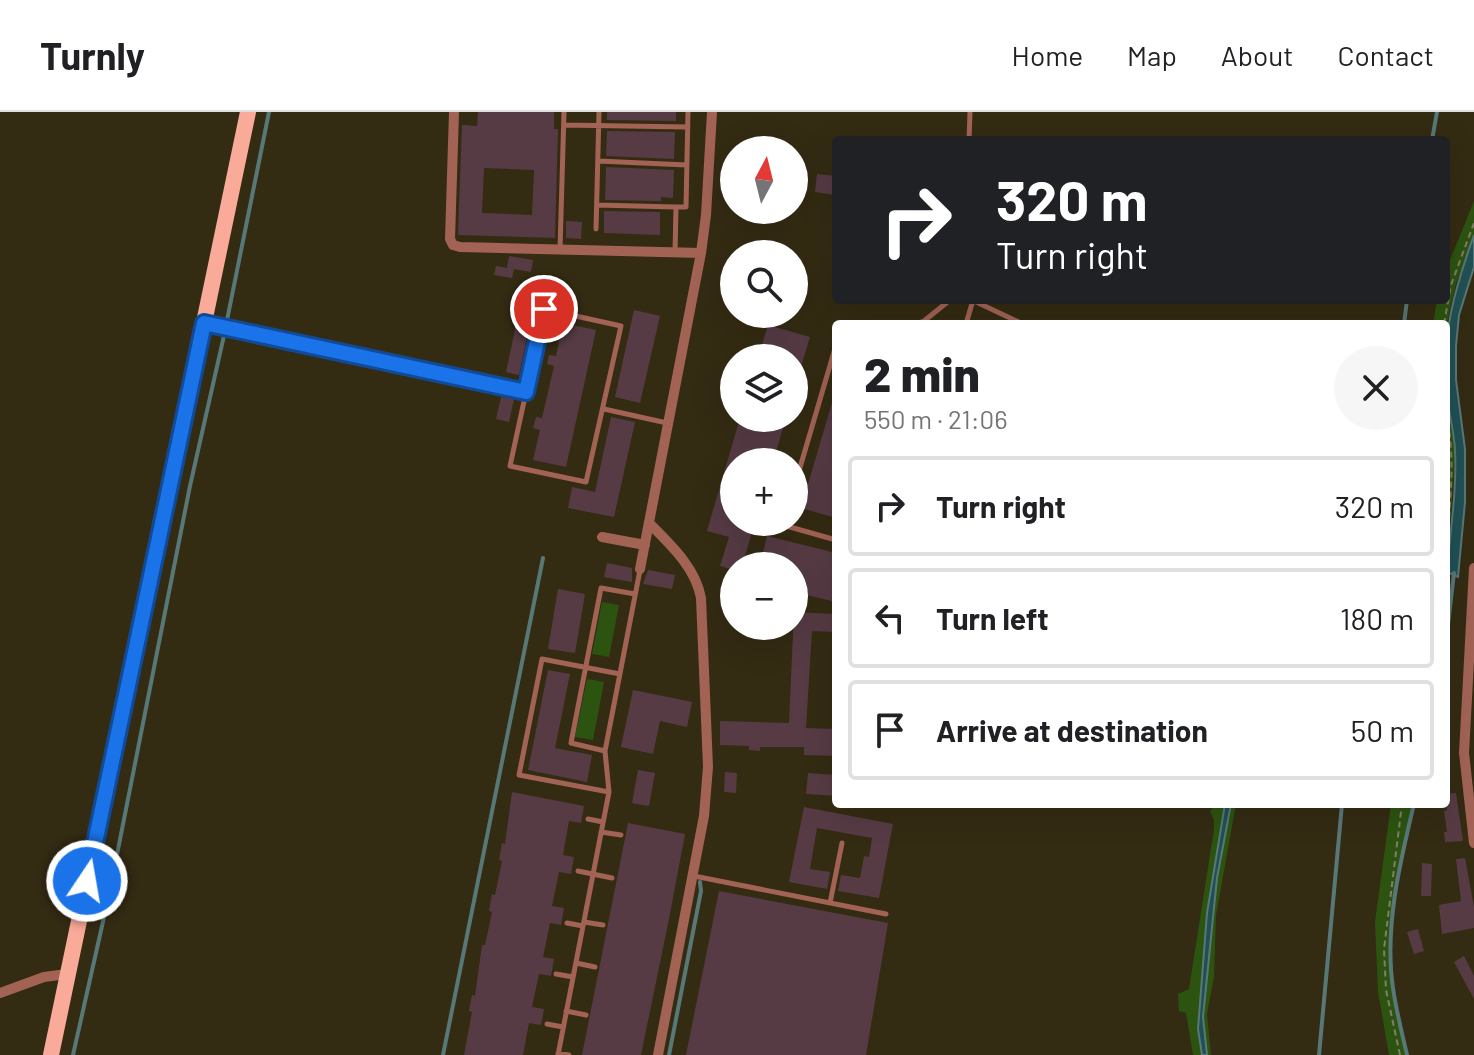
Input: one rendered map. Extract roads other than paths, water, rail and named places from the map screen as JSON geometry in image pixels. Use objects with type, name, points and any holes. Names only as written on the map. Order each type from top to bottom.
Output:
[{"type":"main road","points":[[51,1055],[248,112]]},
{"type":"street","points":[[454,112],[450,239],[453,245],[701,253]]},
{"type":"street","points":[[640,569],[701,253],[712,112]]},
{"type":"street","points":[[649,523],[672,546],[699,582],[708,767],[694,876],[658,1055]]},
{"type":"street","points":[[602,537],[645,545]]},
{"type":"street","points":[[1474,568],[1464,753],[1474,843]]},
{"type":"street","points":[[0,993],[44,977],[67,974]]},
{"type":"lane","points":[[560,250],[564,112]]},
{"type":"lane","points":[[596,229],[599,112]]},
{"type":"lane","points":[[597,205],[686,207],[688,112]]},
{"type":"lane","points":[[969,136],[970,112]]},
{"type":"lane","points":[[564,125],[599,123],[688,127]]},
{"type":"lane","points":[[598,161],[687,165]]},
{"type":"lane","points":[[675,253],[676,207]]},
{"type":"lane","points":[[925,320],[945,304]]},
{"type":"lane","points":[[981,304],[1015,320]]},
{"type":"lane","points":[[544,309],[621,326],[604,409],[586,482],[510,466],[544,309]]},
{"type":"lane","points":[[204,323],[526,392]]},
{"type":"lane","points":[[806,448],[832,359]]},
{"type":"lane","points":[[604,409],[668,423]]},
{"type":"lane","points":[[808,532],[832,539]]},
{"type":"lane","points":[[569,1055],[558,1054],[609,792],[605,751],[640,569]]},
{"type":"lane","points":[[605,751],[571,743],[601,588],[635,594]]},
{"type":"lane","points":[[609,792],[519,775],[542,659],[620,674]]},
{"type":"lane","points":[[588,819],[603,822]]},
{"type":"lane","points":[[601,832],[621,835]]},
{"type":"lane","points":[[830,903],[842,843]]},
{"type":"lane","points":[[578,871],[612,878]]},
{"type":"lane","points":[[694,876],[886,914]]},
{"type":"lane","points":[[567,923],[603,925]]},
{"type":"lane","points":[[576,963],[595,967]]},
{"type":"lane","points":[[556,974],[573,977]]},
{"type":"lane","points":[[566,1011],[586,1015]]},
{"type":"lane","points":[[547,1024],[563,1027]]},
{"type":"water","points":[[1474,235],[1474,267],[1459,315],[1456,346],[1456,380],[1465,449],[1465,502],[1458,577],[1450,573],[1455,465],[1450,416],[1450,320]]},
{"type":"water","points":[[1224,808],[1230,808],[1217,878],[1203,1017],[1207,1055],[1202,1055],[1198,1029],[1207,913]]},
{"type":"waterway","points":[[73,1055],[109,895],[190,486],[269,112]]},
{"type":"waterway","points":[[1433,136],[1437,112]]},
{"type":"waterway","points":[[1404,320],[1406,304]]},
{"type":"waterway","points":[[443,1055],[543,558]]},
{"type":"waterway","points":[[1450,608],[1454,573]]},
{"type":"waterway","points":[[1319,1055],[1342,808]]},
{"type":"waterway","points":[[1407,1055],[1393,988],[1391,942],[1399,872],[1413,808]]},
{"type":"waterway","points":[[669,1055],[701,891],[700,882]]}]
